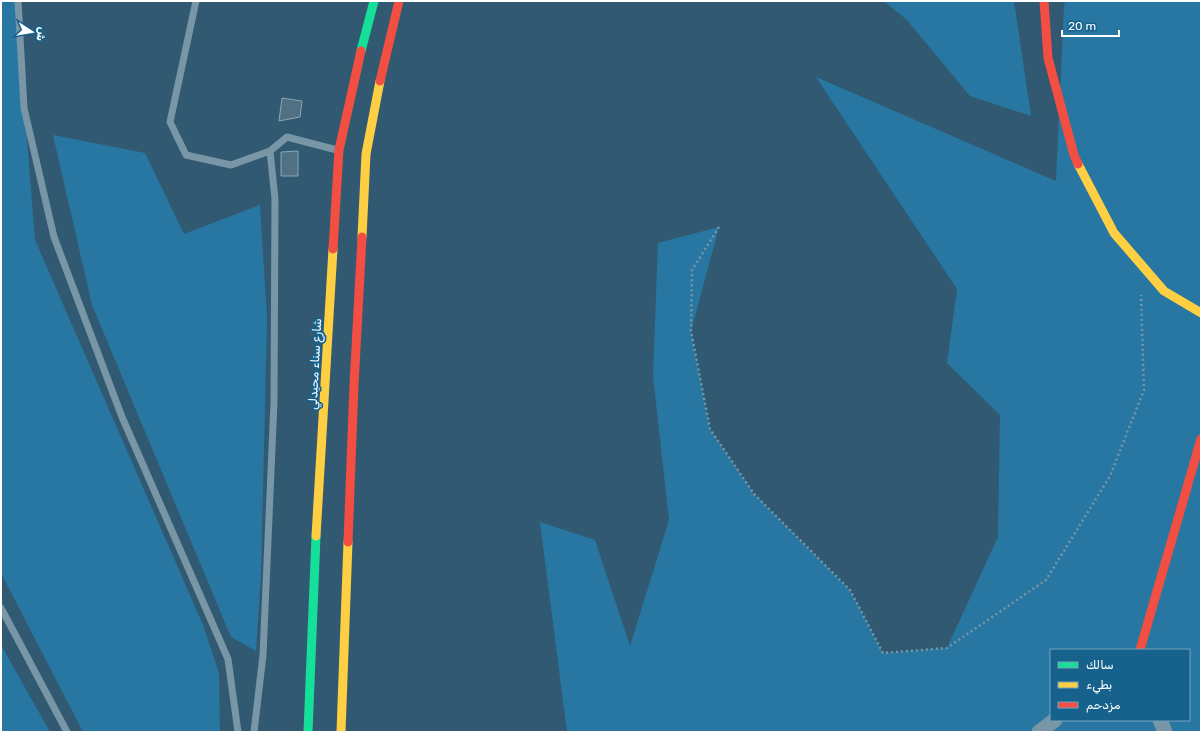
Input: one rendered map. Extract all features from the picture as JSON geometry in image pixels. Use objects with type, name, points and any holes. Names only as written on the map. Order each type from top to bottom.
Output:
[{"type":"main road","name":"شارع سناء محيدلي","points":[[308,732],[316,540],[339,150],[351,92],[374,1]]},
{"type":"main road","points":[[341,732],[355,377],[366,154],[379,87],[399,1]]},
{"type":"main road","points":[[1044,1],[1048,58],[1074,155],[1114,233],[1164,291],[1201,312]]},
{"type":"main road","points":[[1140,649],[1201,439]]},
{"type":"street","points":[[1039,732],[1055,721]]},
{"type":"street","points":[[1160,721],[1165,732]]},
{"type":"lane","points":[[18,1],[24,108],[54,237],[122,418],[228,659],[238,732]]},
{"type":"lane","points":[[196,1],[170,122],[186,155],[231,165],[270,150],[288,137],[339,150]]},
{"type":"lane","points":[[254,732],[263,655],[274,402],[275,199],[270,150]]},
{"type":"lane","points":[[1,608],[67,732]]},
{"type":"path","points":[[720,227],[692,270],[690,331],[710,429],[754,494],[850,590],[883,653],[947,648],[1046,580],[1110,476],[1144,390],[1141,294]]},
{"type":"shaded area","points":[[1,1],[16,1],[35,240],[203,625],[219,673],[220,732],[83,732],[1,573]]},
{"type":"shaded area","points":[[884,1],[1014,1],[1031,116],[970,96],[907,20]]},
{"type":"shaded area","points":[[1065,1],[1201,1],[1201,732],[567,732],[540,522],[595,540],[630,646],[669,520],[653,376],[658,243],[719,227],[691,331],[710,429],[754,494],[850,590],[883,653],[947,648],[998,537],[1000,415],[947,363],[957,289],[816,77],[1056,181]]},
{"type":"shaded area","points":[[53,135],[145,153],[184,234],[260,205],[267,318],[261,576],[256,651],[231,637],[92,305]]},
{"type":"shaded area","points":[[1,645],[50,732],[1,732]]},
{"type":"building","points":[[282,98],[302,101],[300,117],[279,121]]},
{"type":"building","points":[[298,151],[298,176],[281,176],[281,152]]},
{"type":"traffic: fast","points":[[361,51],[374,1]]},
{"type":"traffic: fast","points":[[308,732],[316,536]]},
{"type":"traffic: slow","points":[[362,237],[366,154],[380,81]]},
{"type":"traffic: slow","points":[[1078,164],[1114,233],[1164,291],[1201,313]]},
{"type":"traffic: slow","points":[[316,536],[333,249]]},
{"type":"traffic: slow","points":[[341,732],[348,542]]},
{"type":"traffic: jam","points":[[380,81],[399,1]]},
{"type":"traffic: jam","points":[[1044,1],[1048,58],[1074,155],[1078,164]]},
{"type":"traffic: jam","points":[[333,249],[339,150],[361,51]]},
{"type":"traffic: jam","points":[[348,542],[354,385],[362,237]]},
{"type":"traffic: jam","points":[[1140,649],[1201,439]]}]
